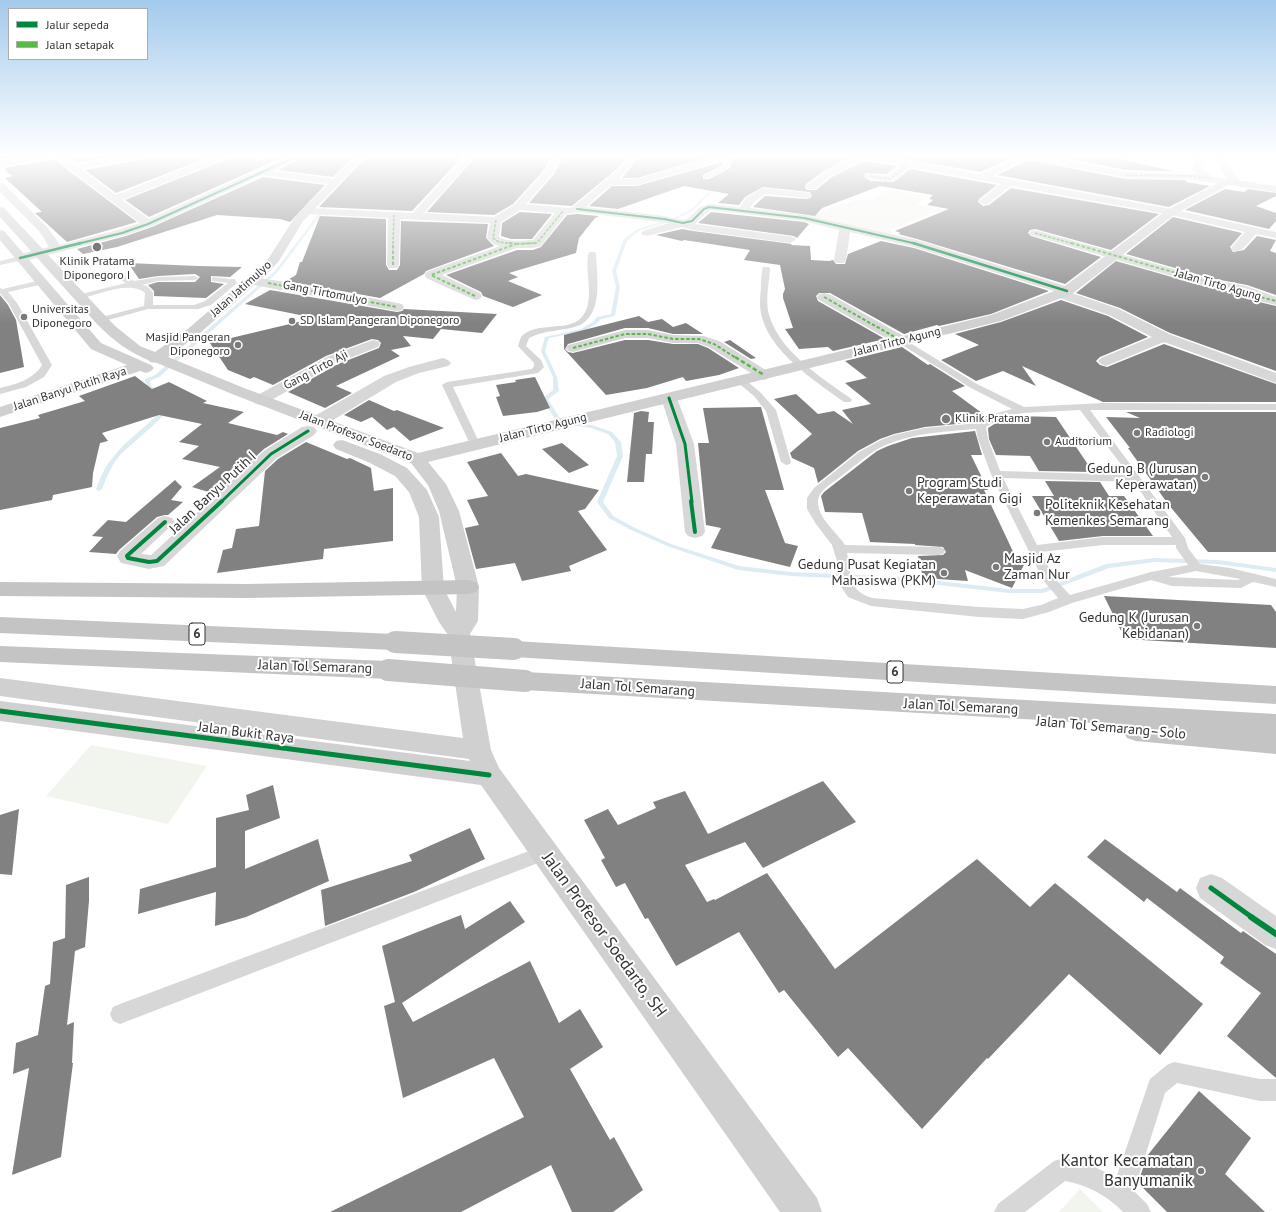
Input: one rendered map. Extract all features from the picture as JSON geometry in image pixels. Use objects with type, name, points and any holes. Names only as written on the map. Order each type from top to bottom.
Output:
[{"type":"highway","points":[[0,589],[238,591],[433,589],[468,587]]},
{"type":"highway","name":"Jalan Tol Semarang","points":[[0,625],[395,642],[1276,695]]},
{"type":"highway","name":"Jalan Tol Semarang","points":[[0,654],[388,670],[525,681],[731,694],[1276,724]]},
{"type":"highway","name":"Jalan Tol Semarang–Solo","points":[[731,694],[1276,744]]},
{"type":"main road","name":"Jalan Profesor Soedarto","points":[[0,233],[96,346],[140,366],[163,367],[260,400],[314,426],[401,472],[418,490],[428,517],[433,589],[450,622],[459,634],[466,621],[468,587],[449,511],[437,484],[417,459],[314,426],[163,367],[128,345],[101,320],[1,211]]},
{"type":"main road","name":"Jalan Jatimulyo","points":[[163,367],[194,331],[259,282],[299,219],[310,211]]},
{"type":"main road","name":"Jalan Tirto Agung","points":[[417,459],[996,318],[1064,292],[1174,211]]},
{"type":"main road","name":"Jalan Banyu Putih Raya","points":[[0,412],[140,366]]},
{"type":"main road","name":"Jalan Profesor Soedarto, SH","points":[[459,634],[484,763],[545,853],[803,1212]]},
{"type":"main road","name":"Jalan Bukit Raya","points":[[0,687],[484,763]]},
{"type":"main road","name":"Jalan Bukit Raya","points":[[0,711],[484,763]]},
{"type":"street","points":[[25,211],[44,230],[56,248]]},
{"type":"street","points":[[129,211],[148,224]]},
{"type":"street","points":[[20,258],[39,252],[122,233],[148,224],[177,211]]},
{"type":"street","points":[[310,211],[496,220],[512,211]]},
{"type":"street","points":[[416,216],[421,211]]},
{"type":"street","points":[[558,211],[566,211]]},
{"type":"street","points":[[496,220],[493,238],[499,242],[533,244],[537,243],[563,211]]},
{"type":"street","points":[[590,211],[674,221],[692,221],[702,211]]},
{"type":"street","points":[[748,211],[804,218],[917,244],[1064,292],[1114,312],[1164,337],[1276,378]]},
{"type":"street","points":[[1163,211],[1276,235]]},
{"type":"street","points":[[393,265],[394,215]]},
{"type":"street","points":[[648,233],[674,221],[694,227],[790,239]]},
{"type":"street","points":[[840,260],[845,228]]},
{"type":"street","points":[[1237,248],[1253,230]]},
{"type":"street","points":[[1035,233],[1113,256]]},
{"type":"street","points":[[475,296],[430,275],[516,244]]},
{"type":"street","name":"Jalan Tirto Agung","points":[[1113,256],[1208,282],[1241,289],[1260,297],[1276,301]]},
{"type":"street","name":"Gang Tirtomulyo","points":[[259,282],[397,308]]},
{"type":"street","points":[[824,297],[902,341]]},
{"type":"street","points":[[573,348],[625,334],[648,334],[673,339],[699,339],[714,344],[764,375]]},
{"type":"street","points":[[1106,361],[1164,337]]},
{"type":"street","name":"Gang Tirto Aji","points":[[260,400],[332,360],[373,344]]},
{"type":"street","name":"Jalan Banyu Putih I","points":[[166,522],[127,556],[128,558],[138,561],[157,561],[248,476],[262,461],[314,426],[390,379],[414,370],[443,363]]},
{"type":"street","points":[[668,398],[685,444],[695,532]]},
{"type":"street","points":[[1211,888],[1276,934]]},
{"type":"lane","points":[[475,444],[447,385],[535,371],[539,367],[538,362],[522,346],[525,337],[533,333],[579,324],[585,320],[590,313],[592,301],[592,254]]},
{"type":"lane","points":[[0,263],[20,258]]},
{"type":"lane","points":[[766,269],[764,310],[765,317],[774,334],[800,366],[847,400]]},
{"type":"lane","points":[[65,281],[104,273],[114,274],[133,284],[145,288],[149,292],[150,298],[148,307]]},
{"type":"lane","points":[[80,297],[158,279],[195,278]]},
{"type":"lane","points":[[101,320],[148,307],[195,307],[208,303],[233,283],[232,280],[215,279]]},
{"type":"lane","points":[[0,391],[23,385],[41,375],[47,364],[13,303],[2,291],[41,282]]},
{"type":"lane","points":[[902,341],[974,386],[1012,407],[1022,410]]},
{"type":"lane","points":[[740,380],[757,394],[770,410],[786,462]]},
{"type":"lane","points":[[974,386],[976,391],[995,403],[1000,409],[1000,415]]},
{"type":"lane","points":[[1276,407],[1155,405],[1022,410],[1000,415],[981,426],[926,431],[888,440],[871,449],[829,480],[815,493],[812,501],[816,514],[840,549],[846,589],[854,596],[871,602],[980,612],[1023,614],[1044,609],[1064,597],[1194,565],[1276,583]]},
{"type":"lane","points":[[1083,407],[1137,478],[1194,565]]},
{"type":"lane","points":[[981,426],[983,439],[996,474],[1049,580],[1064,597]]},
{"type":"lane","points":[[996,474],[1137,478]]},
{"type":"lane","points":[[1033,548],[1103,541],[1181,545]]},
{"type":"lane","points":[[840,549],[939,551]]},
{"type":"lane","points":[[1151,576],[1172,582],[1242,584],[1251,577]]},
{"type":"lane","points":[[120,1014],[545,853]]},
{"type":"lane","points":[[1122,1194],[1157,1086],[1174,1072],[1260,1090],[1276,1090]]},
{"type":"lane","points":[[1006,1212],[1062,1169],[1083,1173],[1122,1194],[1139,1212]]},
{"type":"shaded area","points":[[824,211],[960,211],[979,224],[935,212],[890,230],[893,233],[889,235],[810,217]]},
{"type":"shaded area","points":[[91,745],[207,766],[168,824],[46,796]]},
{"type":"shaded area","points":[[1080,1189],[1103,1212],[1059,1212]]},
{"type":"building","points":[[40,211],[122,211],[137,222],[67,242],[35,213],[42,212]]},
{"type":"building","points":[[140,211],[163,211],[149,217]]},
{"type":"building","points":[[188,211],[301,211],[290,222],[280,219],[217,215],[117,247],[83,254],[77,249],[126,236],[152,227]]},
{"type":"building","points":[[428,211],[502,211],[494,215],[427,212]]},
{"type":"building","points":[[778,211],[820,211],[815,216]]},
{"type":"building","points":[[945,211],[1139,211],[1159,214],[1111,250],[1035,229],[1030,230],[1028,233],[1031,236],[1101,257],[1065,284],[898,234],[901,233],[895,231]]},
{"type":"building","points":[[1187,211],[1269,211],[1276,213],[1276,221],[1269,229]]},
{"type":"building","points":[[520,212],[552,214],[532,239],[511,239],[501,236],[502,223]]},
{"type":"building","points":[[711,212],[804,222],[809,224],[797,238],[794,236],[698,223]]},
{"type":"building","points":[[577,214],[599,216],[595,218],[579,238],[576,253],[509,273],[518,277],[508,281],[542,295],[513,307],[483,296],[481,292],[446,275],[517,250],[533,250],[541,247],[567,215]]},
{"type":"building","points":[[320,216],[386,219],[386,265],[389,270],[397,270],[400,265],[401,221],[488,224],[486,238],[494,246],[426,271],[424,274],[380,298],[286,281],[296,275]]},
{"type":"building","points":[[1173,217],[1242,233],[1230,247],[1233,252],[1244,250],[1257,236],[1276,240],[1270,251],[1276,253],[1276,295],[1247,285],[1210,278],[1126,254]]},
{"type":"building","points":[[682,229],[792,244],[791,245],[810,246],[811,260],[833,260],[836,264],[845,264],[848,254],[881,241],[914,248],[1049,291],[991,314],[939,326],[937,325],[904,334],[830,293],[819,293],[816,296],[818,301],[885,339],[833,351],[828,347],[799,349],[785,329],[793,328],[783,298],[785,289],[780,265],[744,260],[750,250],[684,240],[682,241],[656,235]]},
{"type":"building","points":[[1116,261],[1203,286],[1237,293],[1255,301],[1276,306],[1276,371],[1170,333],[1120,308],[1076,293]]},
{"type":"building","points":[[128,263],[242,267],[230,277],[211,276],[211,282],[224,284],[206,298],[154,296],[154,291],[148,285],[158,282],[195,282],[200,277],[195,274],[158,276],[139,279]]},
{"type":"building","points":[[270,290],[397,312],[404,309],[497,314],[482,333],[441,329],[433,339],[403,336],[411,346],[391,350],[400,356],[336,386],[352,393],[325,408],[288,392],[338,364],[379,348],[381,343],[378,340],[372,339],[326,356],[273,385],[254,377],[250,379],[228,370],[210,343],[315,318],[245,304]]},
{"type":"building","points":[[0,295],[8,305],[16,320],[24,367],[0,373]]},
{"type":"building","points":[[1061,300],[1108,316],[1148,337],[1100,357],[1096,361],[1100,365],[1107,367],[1164,344],[1276,384],[1276,402],[1103,402],[1022,366],[1036,386],[1003,371],[976,381],[941,360],[979,345],[955,334],[1001,322]]},
{"type":"building","points":[[639,316],[648,322],[662,319],[673,327],[686,323],[703,334],[673,334],[648,328],[625,328],[568,344],[565,349],[568,352],[573,353],[625,340],[648,340],[673,344],[698,344],[708,348],[739,368],[719,375],[686,381],[683,377],[647,388],[606,395],[564,349],[564,335]]},
{"type":"building","points":[[730,340],[756,358],[751,359],[724,342]]},
{"type":"building","points":[[902,347],[928,365],[930,364],[965,386],[952,391],[988,416],[979,422],[925,427],[894,434],[880,439],[858,451],[818,483],[814,468],[792,458],[790,453],[812,434],[774,399],[796,394],[818,414],[834,411],[853,424],[842,410],[871,404],[845,383],[867,378],[845,361]]},
{"type":"building","points":[[135,376],[152,389],[169,382],[207,401],[203,403],[244,412],[228,423],[277,435],[283,432],[288,434],[264,449],[215,494],[192,487],[220,467],[182,459],[199,446],[179,442],[202,424],[159,415],[102,433],[108,441],[100,443],[93,473],[92,487],[53,495],[52,500],[0,510],[0,428],[40,418],[38,415],[85,401],[79,396]]},
{"type":"building","points":[[535,377],[550,408],[537,412],[503,416],[496,397],[500,396],[496,385]]},
{"type":"building","points":[[369,400],[394,411],[397,410],[444,428],[410,441],[394,427],[387,430],[372,417],[361,422],[344,415]]},
{"type":"building","points":[[761,407],[784,490],[765,490],[785,543],[798,546],[790,567],[711,548],[721,528],[706,525],[698,443],[709,443],[703,408]]},
{"type":"building","points":[[641,411],[649,412],[648,422],[654,422],[652,454],[646,454],[644,482],[627,482],[634,413]]},
{"type":"building","points":[[1126,412],[1276,412],[1276,552],[1208,552],[1168,504],[1128,448],[1130,448],[1106,417],[1140,418]]},
{"type":"building","name":"Auditorium","points":[[1013,416],[1056,417],[1093,472],[1039,471],[1030,456],[996,455],[989,439],[988,428],[1004,418]]},
{"type":"building","name":"Program Studi Keperawatan Gigi","points":[[975,431],[982,455],[971,455],[988,490],[984,490],[1017,560],[1025,563],[1012,588],[965,570],[968,581],[923,578],[918,556],[943,555],[946,552],[943,547],[870,542],[862,513],[825,512],[821,496],[824,492],[877,451],[912,438]]},
{"type":"building","points":[[306,442],[347,459],[350,458],[371,468],[374,491],[393,488],[393,541],[324,549],[323,559],[217,573],[223,550],[232,548],[236,529],[259,526],[265,471],[278,459]]},
{"type":"building","points":[[562,443],[589,465],[569,473],[542,449]]},
{"type":"building","points":[[501,453],[518,476],[526,474],[599,490],[585,509],[578,511],[607,550],[569,566],[571,571],[522,581],[515,563],[476,569],[465,528],[479,525],[467,500],[488,496],[467,462]]},
{"type":"building","points":[[175,480],[182,487],[171,500],[183,502],[168,515],[157,517],[116,554],[89,552],[103,537],[92,536],[108,520],[126,522]]},
{"type":"building","points":[[1045,481],[1100,482],[1109,496],[1124,496],[1153,536],[1103,536],[1059,541],[1032,496],[1054,496]]},
{"type":"building","name":"Gedung K (Jurusan Kebidanan)","points":[[1104,596],[1271,605],[1276,612],[1276,648],[1125,639]]},
{"type":"building","points":[[823,781],[856,822],[763,868],[745,842],[685,865],[707,902],[714,899],[715,900],[767,873],[835,969],[977,859],[1030,907],[1055,883],[1203,1004],[1160,1055],[1069,974],[988,1059],[987,1058],[922,1129],[848,1048],[838,1057],[784,990],[779,993],[739,932],[676,966],[648,918],[645,919],[625,883],[616,887],[601,860],[605,858],[584,820],[608,809],[618,825],[656,808],[653,802],[685,791],[708,834]]},
{"type":"building","points":[[273,785],[280,818],[245,831],[245,869],[318,839],[329,881],[246,917],[215,926],[216,892],[138,914],[140,889],[216,867],[216,818],[249,810],[246,795]]},
{"type":"building","points":[[19,809],[12,875],[0,874],[0,815]]},
{"type":"building","points":[[470,828],[485,859],[414,892],[325,926],[321,890],[412,861],[409,855]]},
{"type":"building","points":[[1105,839],[1177,892],[1180,888],[1241,933],[1243,931],[1276,954],[1276,1078],[1227,1036],[1261,993],[1220,963],[1224,957],[1147,898],[1144,902],[1087,857]]},
{"type":"building","points":[[89,877],[89,901],[85,947],[75,951],[67,1025],[74,1022],[73,1063],[61,1157],[12,1175],[29,1068],[13,1074],[16,1043],[38,1035],[45,986],[50,984],[53,942],[65,938],[66,885]]},
{"type":"building","points":[[510,901],[525,922],[402,1003],[413,1022],[530,961],[559,1023],[580,1009],[603,1047],[570,1069],[610,1140],[614,1137],[643,1190],[613,1212],[572,1212],[551,1165],[461,1212],[330,1212],[524,1117],[494,1058],[403,1098],[384,1006],[395,1002],[382,946],[461,915],[465,929]]},
{"type":"building","points":[[1199,1091],[1251,1138],[1225,1174],[1265,1212],[1167,1212],[1138,1183],[1147,1156]]},
{"type":"waterway","points":[[159,394],[149,387],[147,380],[157,376],[276,272],[322,211]]},
{"type":"waterway","points":[[691,211],[674,219],[638,230],[625,240],[614,271],[618,287],[613,315],[599,318],[595,323],[583,330],[547,337],[543,351],[555,377],[556,391],[545,399],[557,418],[567,423],[592,427],[610,433],[618,442],[620,456],[600,502],[611,517],[631,528],[669,545],[738,568],[791,574],[903,579],[1009,591],[1043,591],[1108,566],[1154,560],[1218,562],[1276,570]]},
{"type":"waterway","points":[[99,489],[111,463],[119,453],[167,408]]},
{"type":"marked path","points":[[516,244],[537,243],[563,211]]},
{"type":"marked path","points":[[393,265],[394,215]]},
{"type":"marked path","points":[[475,296],[431,275],[516,244],[499,242],[493,238],[496,220]]},
{"type":"marked path","points":[[1035,233],[1208,282],[1241,289],[1260,297],[1276,301]]},
{"type":"marked path","points":[[268,283],[397,307]]},
{"type":"marked path","points":[[824,297],[902,341]]},
{"type":"marked path","points":[[573,348],[625,334],[648,334],[673,339],[699,339],[714,344],[764,375]]},
{"type":"cycle path","points":[[20,258],[122,233],[148,224],[178,211]]},
{"type":"cycle path","points":[[591,211],[664,219],[683,223],[692,221],[702,211]]},
{"type":"cycle path","points":[[740,211],[804,218],[917,244],[1067,291]]},
{"type":"cycle path","points":[[669,398],[685,444],[695,532]]},
{"type":"cycle path","points":[[165,522],[129,554],[127,556],[128,558],[149,562],[157,561],[271,454],[308,431]]},
{"type":"cycle path","points":[[0,711],[489,775]]},
{"type":"cycle path","points":[[1211,888],[1276,934]]},
{"type":"place","name":"Klinik Pratama Diponegoro I","points":[[97,247]]},
{"type":"place","name":"Universitas Diponegoro","points":[[24,317]]},
{"type":"place","name":"SD Islam Pangeran Diponegoro","points":[[292,321]]},
{"type":"place","name":"Masjid Pangeran Diponegoro","points":[[238,345]]},
{"type":"place","name":"Klinik Pratama","points":[[946,419]]},
{"type":"place","name":"Radiologi","points":[[1137,433]]},
{"type":"place","name":"Auditorium","points":[[1047,442]]},
{"type":"place","name":"Gedung B (Jurusan Keperawatan)","points":[[1205,477]]},
{"type":"place","name":"Program Studi Keperawatan Gigi","points":[[909,491]]},
{"type":"place","name":"Politeknik Kesehatan Kemenkes Semarang","points":[[1037,513]]},
{"type":"place","name":"Masjid Az Zaman Nur","points":[[996,567]]},
{"type":"place","name":"Gedung Pusat Kegiatan Mahasiswa (PKM)","points":[[944,573]]},
{"type":"place","name":"Gedung K (Jurusan Kebidanan)","points":[[1197,626]]},
{"type":"place","name":"Kantor Kecamatan Banyumanik","points":[[1201,1171]]}]
